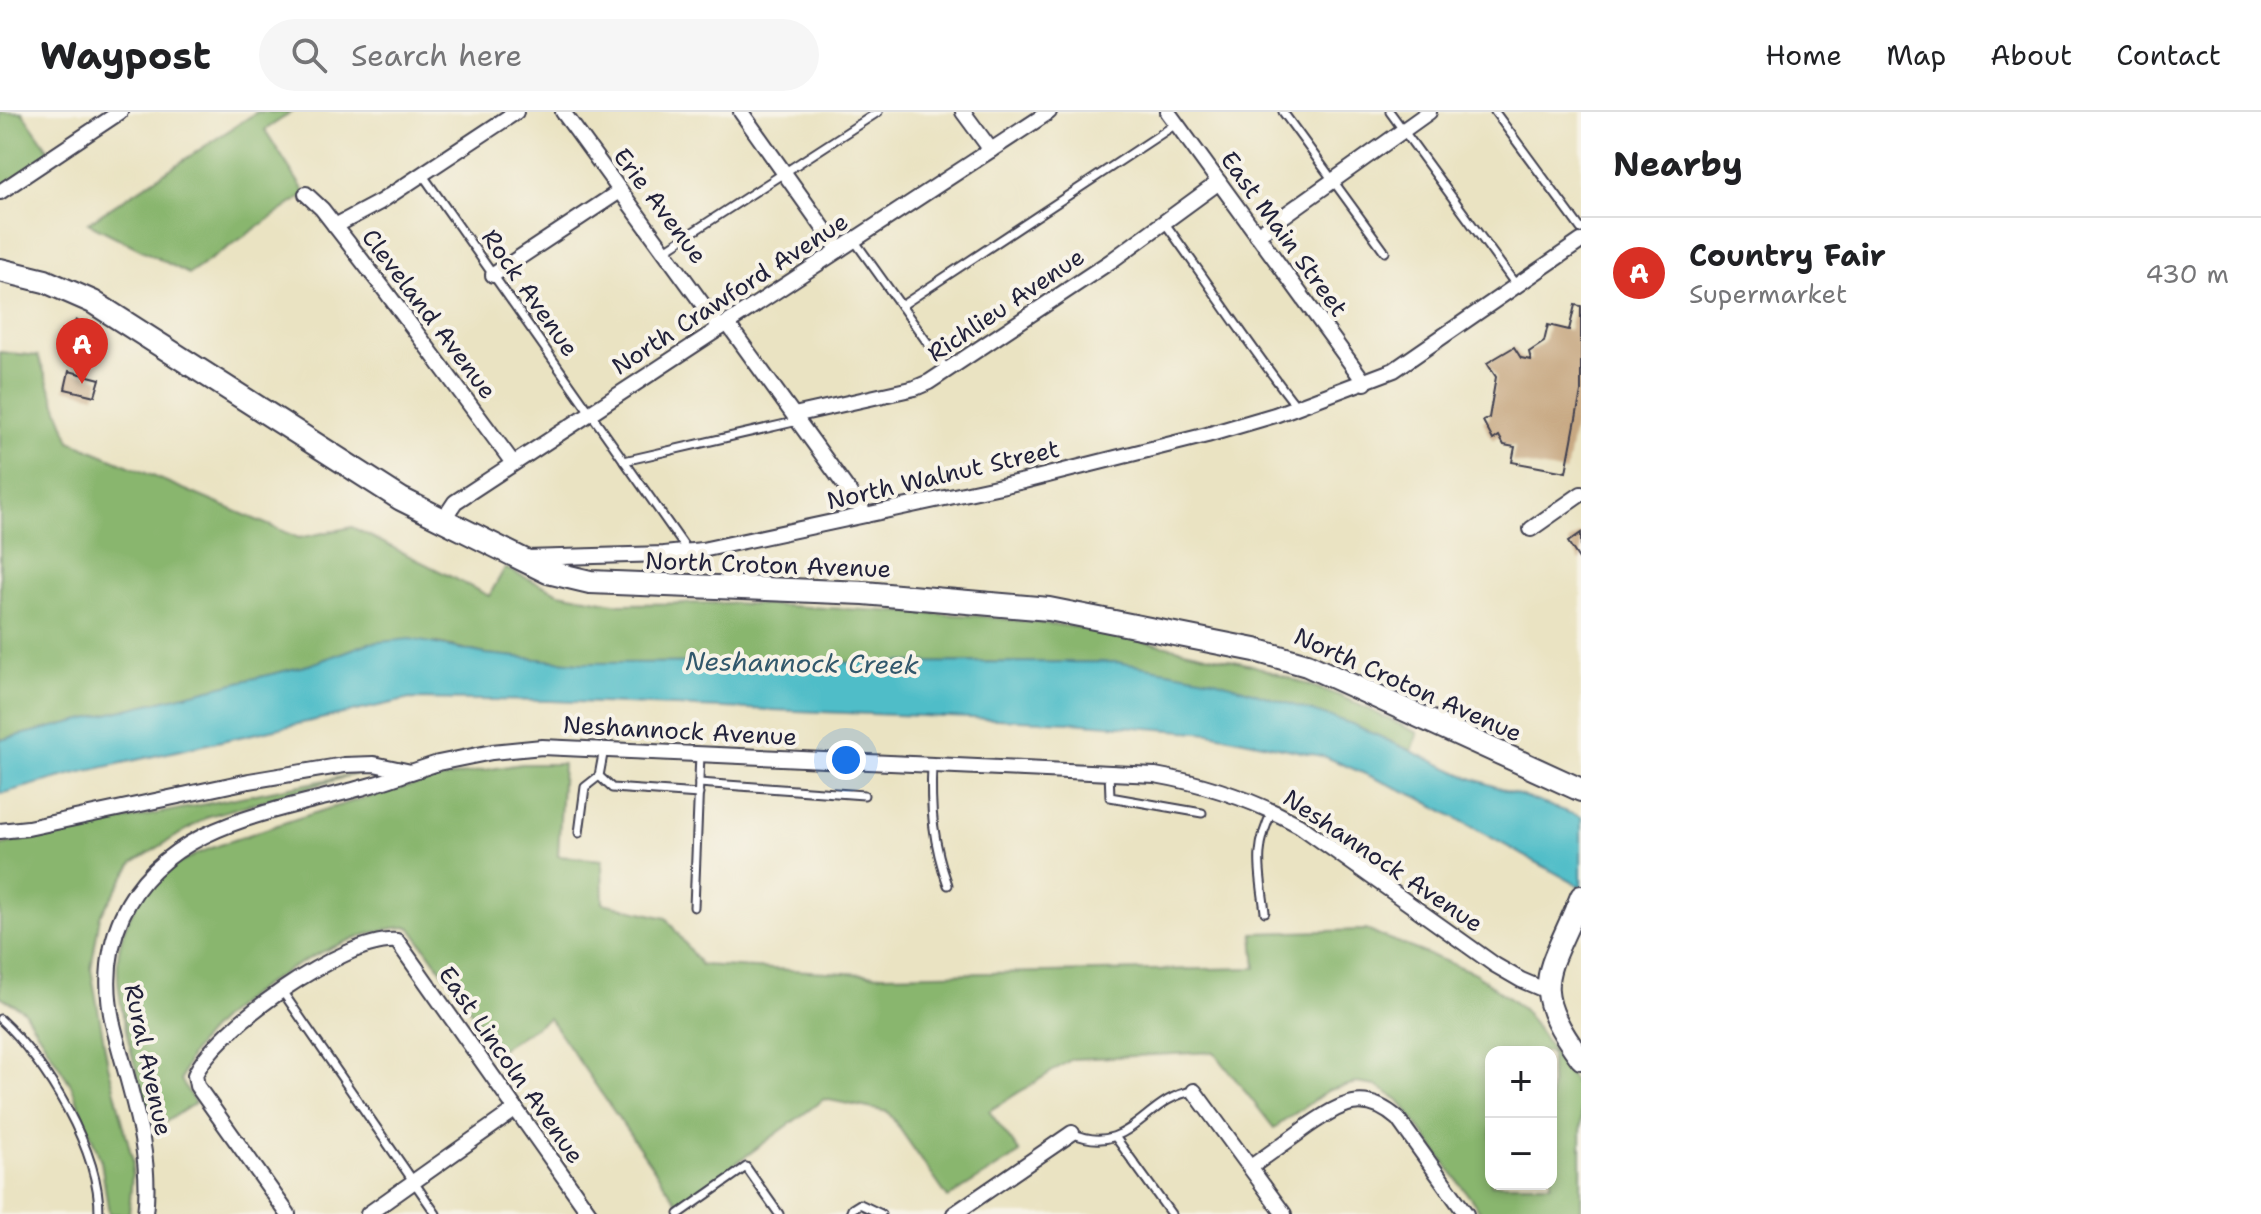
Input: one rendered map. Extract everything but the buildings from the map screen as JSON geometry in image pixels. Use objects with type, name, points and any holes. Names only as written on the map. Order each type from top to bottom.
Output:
[{"type":"main road","name":"North Croton Avenue","points":[[0,270],[45,281],[93,302],[372,482],[548,572],[590,582],[864,593],[1049,609],[1255,650],[1307,665],[1581,790]]},
{"type":"street","points":[[0,192],[120,112]]},
{"type":"street","points":[[335,226],[380,202],[516,112]]},
{"type":"street","name":"Erie Avenue","points":[[563,112],[866,515]]},
{"type":"street","points":[[741,112],[839,250]]},
{"type":"street","points":[[963,112],[991,150]]},
{"type":"street","name":"North Crawford Avenue","points":[[443,520],[455,502],[1049,112]]},
{"type":"street","points":[[1257,235],[1429,112]]},
{"type":"street","name":"East Main Street","points":[[1172,118],[1365,383]]},
{"type":"street","name":"Richlieu Avenue","points":[[796,418],[915,388],[1074,286],[1219,182]]},
{"type":"street","points":[[493,275],[620,191]]},
{"type":"street","name":"Cleveland Avenue","points":[[306,194],[335,226],[513,463]]},
{"type":"street","name":"North Walnut Street","points":[[521,558],[688,552],[1038,478],[1207,435],[1365,383],[1414,358],[1581,241]]},
{"type":"street","points":[[1531,529],[1581,494]]},
{"type":"street","name":"Neshannock Avenue","points":[[0,831],[344,765],[374,764],[411,772],[443,762],[512,749],[542,747],[1155,775],[1219,788],[1273,810],[1299,825],[1495,965],[1547,991]]},
{"type":"street","name":"Rural Avenue","points":[[145,1214],[145,1150],[108,996],[112,944],[128,903],[158,864],[205,835],[234,823],[411,772]]},
{"type":"street","points":[[1581,896],[1550,966],[1547,991],[1553,1018],[1581,1059]]},
{"type":"street","name":"East Lincoln Avenue","points":[[282,991],[304,975],[339,958],[374,943],[397,941],[590,1214]]},
{"type":"street","points":[[282,991],[254,1010],[226,1037],[198,1069],[195,1078],[197,1086],[288,1214]]},
{"type":"street","points":[[1194,1091],[1284,1214]]},
{"type":"street","points":[[1251,1167],[1333,1109],[1354,1102],[1367,1102],[1388,1110],[1398,1119],[1466,1214]]},
{"type":"street","points":[[368,1214],[516,1109]]},
{"type":"street","points":[[956,1213],[1072,1133]]},
{"type":"lane","points":[[665,250],[878,112]]},
{"type":"lane","points":[[1283,112],[1385,252]]},
{"type":"lane","points":[[1390,112],[1517,287]]},
{"type":"lane","points":[[1495,112],[1581,229]]},
{"type":"lane","points":[[901,306],[1172,118]]},
{"type":"lane","name":"Rock Avenue","points":[[422,174],[688,552]]},
{"type":"lane","points":[[1164,222],[1266,368],[1297,407]]},
{"type":"lane","points":[[854,240],[947,370]]},
{"type":"lane","name":"Richlieu Avenue","points":[[624,461],[796,418]]},
{"type":"lane","points":[[579,833],[585,787],[599,776],[604,749]]},
{"type":"lane","points":[[694,907],[700,754]]},
{"type":"lane","points":[[932,765],[932,834],[948,885]]},
{"type":"lane","points":[[1109,772],[1110,797],[1202,813]]},
{"type":"lane","points":[[599,776],[612,788],[699,794]]},
{"type":"lane","points":[[699,783],[864,795]]},
{"type":"lane","points":[[1265,912],[1258,853],[1262,832],[1273,810]]},
{"type":"lane","points":[[282,991],[436,1214]]},
{"type":"lane","points":[[0,1019],[20,1038],[75,1126],[92,1166],[99,1214]]},
{"type":"lane","points":[[1072,1133],[1095,1140],[1116,1138],[1181,1092],[1194,1091]]},
{"type":"lane","points":[[1116,1138],[1171,1214]]},
{"type":"lane","points":[[679,1214],[746,1167],[779,1214]]},
{"type":"lane","points":[[693,1204],[699,1214]]},
{"type":"lane","points":[[850,1214],[860,1204],[881,1214]]},
{"type":"green space","points":[[0,112],[22,112],[53,156],[0,192]]},
{"type":"green space","points":[[257,112],[292,112],[265,130],[306,194],[189,274],[88,223]]},
{"type":"green space","points":[[0,352],[38,356],[70,441],[299,538],[352,527],[489,596],[505,568],[559,593],[619,604],[731,603],[979,616],[1085,628],[1252,665],[1340,696],[1418,733],[1412,751],[1352,724],[1117,662],[578,663],[486,654],[438,643],[369,643],[309,665],[0,740]]},
{"type":"green space","points":[[522,764],[563,764],[558,856],[602,860],[603,903],[666,918],[701,965],[883,975],[1256,968],[1253,933],[1366,930],[1475,973],[1524,1010],[1549,1046],[1485,1046],[1485,1190],[1557,1190],[1557,1057],[1581,1091],[1581,1214],[1482,1214],[1399,1100],[1376,1086],[1356,1083],[1329,1090],[1274,1128],[1214,1052],[1072,1059],[989,1111],[1020,1153],[948,1198],[888,1112],[824,1099],[679,1205],[549,1018],[499,1050],[410,927],[383,930],[320,953],[256,991],[228,1013],[206,1035],[186,1066],[181,1080],[195,1103],[152,1131],[124,1021],[118,977],[119,948],[126,925],[150,885],[193,856],[257,832],[388,792]]},
{"type":"green space","points":[[356,774],[209,816],[133,863],[100,916],[91,969],[108,1065],[133,1161],[129,1214],[109,1214],[101,1161],[71,1085],[24,1011],[0,996],[0,845]]},
{"type":"water","name":"Neshannock Creek","points":[[410,639],[486,654],[578,663],[1117,662],[1212,679],[1352,724],[1468,777],[1581,817],[1581,887],[1418,797],[1326,757],[1210,733],[1071,722],[551,701],[410,699],[73,774],[0,794],[0,740],[309,665],[369,643]]},
{"type":"place","name":"Country Fair","points":[[82,384]]}]
